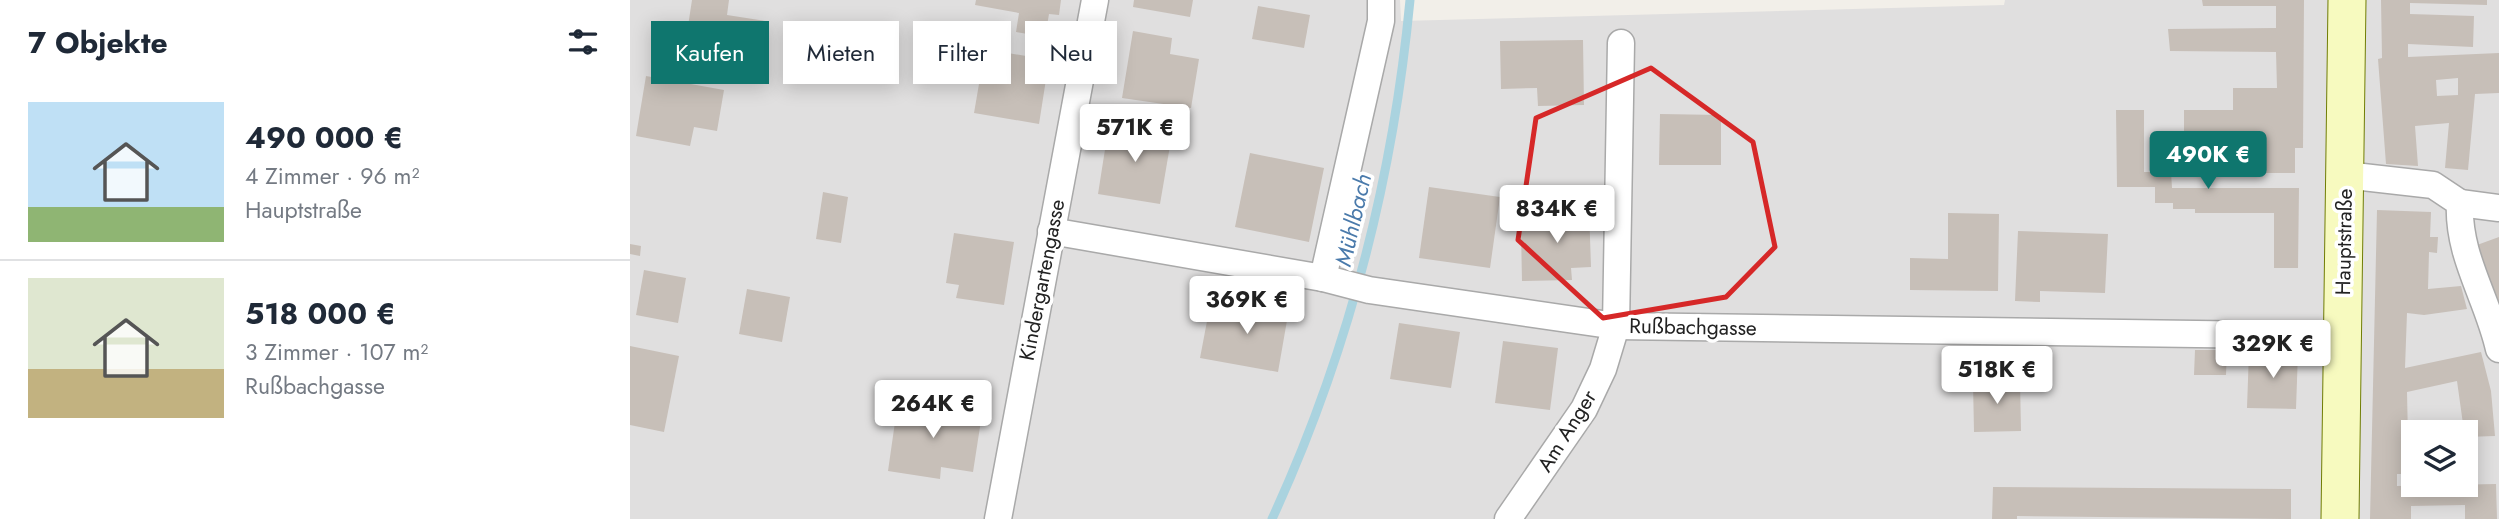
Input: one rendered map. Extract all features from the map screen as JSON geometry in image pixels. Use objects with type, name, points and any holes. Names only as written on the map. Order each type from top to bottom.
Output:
[{"type":"main road","name":"Hauptstraße","points":[[2340,519],[2347,0]]},
{"type":"street","name":"Kindergartengasse","points":[[998,519],[1096,0]]},
{"type":"street","points":[[1327,280],[1381,21],[1381,0]]},
{"type":"street","name":"Am Anger","points":[[1508,519],[1584,409],[1603,369],[1616,326],[1621,43]]},
{"type":"street","points":[[2345,175],[2433,185],[2460,203],[2499,208]]},
{"type":"street","points":[[2460,203],[2459,222],[2463,246],[2499,346]]},
{"type":"street","name":"Rußbachgasse","points":[[1051,230],[1369,290],[1616,326],[2342,335]]},
{"type":"highlighted area","points":[[1651,68],[1753,142],[1775,247],[1726,297],[1603,318],[1518,240],[1536,118]]},
{"type":"shaded area","points":[[630,0],[1400,0],[1401,21],[2004,5],[2005,0],[2499,0],[2499,519],[630,519]]},
{"type":"building","points":[[692,0],[729,0],[727,15],[765,21],[689,21]]},
{"type":"building","points":[[976,0],[1061,0],[1059,15],[1049,14],[1048,21],[1025,21],[1025,34],[1016,32],[1019,13],[975,5]]},
{"type":"building","points":[[1134,0],[1193,0],[1190,17],[1133,7]]},
{"type":"building","points":[[2202,0],[2304,0],[2303,148],[2295,148],[2295,173],[2249,173],[2249,136],[2184,136],[2184,110],[2233,110],[2233,88],[2277,88],[2276,52],[2170,51],[2168,29],[2276,28],[2276,6],[2203,6]]},
{"type":"building","points":[[2381,0],[2487,0],[2487,5],[2410,3],[2410,14],[2474,16],[2473,47],[2408,44],[2408,57],[2499,53],[2499,93],[2475,94],[2468,170],[2445,168],[2449,123],[2415,126],[2418,166],[2386,164],[2378,59],[2382,58]],"holes":[[[2458,78],[2458,95],[2437,96],[2436,80]]]},
{"type":"building","points":[[1258,6],[1310,15],[1304,48],[1252,39]]},
{"type":"building","points":[[1133,31],[1172,38],[1170,54],[1199,59],[1191,108],[1122,98]]},
{"type":"building","points":[[1583,40],[1584,105],[1538,106],[1537,88],[1501,89],[1500,41]]},
{"type":"building","points":[[1011,53],[1025,56],[1025,84],[1045,84],[1039,124],[974,113],[979,84],[1011,84]]},
{"type":"building","points":[[646,76],[651,77],[651,84],[691,84],[724,90],[717,131],[694,127],[690,146],[636,136]]},
{"type":"building","points":[[2116,110],[2144,110],[2144,172],[2171,172],[2172,188],[2299,188],[2298,268],[2274,268],[2274,213],[2195,213],[2195,209],[2173,209],[2173,203],[2155,203],[2155,187],[2117,187]]},
{"type":"building","points":[[1660,114],[1721,115],[1721,165],[1659,165]]},
{"type":"building","points":[[1109,124],[1172,134],[1160,204],[1098,194]]},
{"type":"building","points":[[1250,153],[1324,168],[1309,242],[1235,227]]},
{"type":"building","points":[[1429,187],[1500,197],[1490,268],[1419,258]]},
{"type":"building","points":[[823,192],[848,197],[841,243],[816,239]]},
{"type":"building","points":[[1589,208],[1591,267],[1571,268],[1572,280],[1522,281],[1521,231],[1542,230],[1541,209]]},
{"type":"building","points":[[2377,210],[2431,212],[2430,237],[2438,237],[2437,253],[2429,252],[2428,289],[2461,286],[2467,309],[2424,315],[2407,313],[2405,368],[2481,352],[2491,391],[2495,436],[2478,437],[2478,420],[2462,420],[2457,381],[2407,392],[2408,420],[2401,420],[2401,474],[2397,474],[2397,486],[2401,486],[2401,497],[2478,497],[2478,484],[2496,484],[2497,519],[2465,519],[2465,505],[2411,506],[2411,519],[2370,519]]},
{"type":"building","points":[[1948,213],[1999,214],[1998,291],[1910,290],[1910,258],[1948,259]]},
{"type":"building","points":[[2018,231],[2108,234],[2105,293],[2040,291],[2040,302],[2015,301]]},
{"type":"building","points":[[954,233],[1014,242],[1004,305],[956,298],[959,285],[946,283]]},
{"type":"building","points":[[2499,237],[2499,312],[2477,245]]},
{"type":"building","points":[[630,244],[641,246],[640,256],[630,254]]},
{"type":"building","points":[[644,270],[686,278],[678,323],[636,315]]},
{"type":"building","points":[[747,289],[790,297],[782,342],[739,334]]},
{"type":"building","points":[[1229,298],[1289,309],[1278,372],[1200,358],[1208,316],[1226,319]]},
{"type":"building","points":[[1399,323],[1460,332],[1451,388],[1390,379]]},
{"type":"building","points":[[1503,341],[1558,348],[1550,410],[1495,403]]},
{"type":"building","points":[[630,346],[679,356],[664,432],[630,425]]},
{"type":"building","points":[[2195,350],[2227,350],[2226,375],[2194,375]]},
{"type":"building","points":[[2249,351],[2298,352],[2296,409],[2247,408]]},
{"type":"building","points":[[2020,380],[2021,431],[1974,432],[1973,382]]},
{"type":"building","points":[[898,401],[982,414],[973,472],[941,467],[940,479],[888,471]]},
{"type":"building","points":[[1993,487],[2291,489],[2291,519],[2017,516],[2017,519],[1992,519]]},
{"type":"waterway","name":"Mühlbach","points":[[1272,519],[1323,394],[1363,266],[1392,134],[1410,0]]}]
